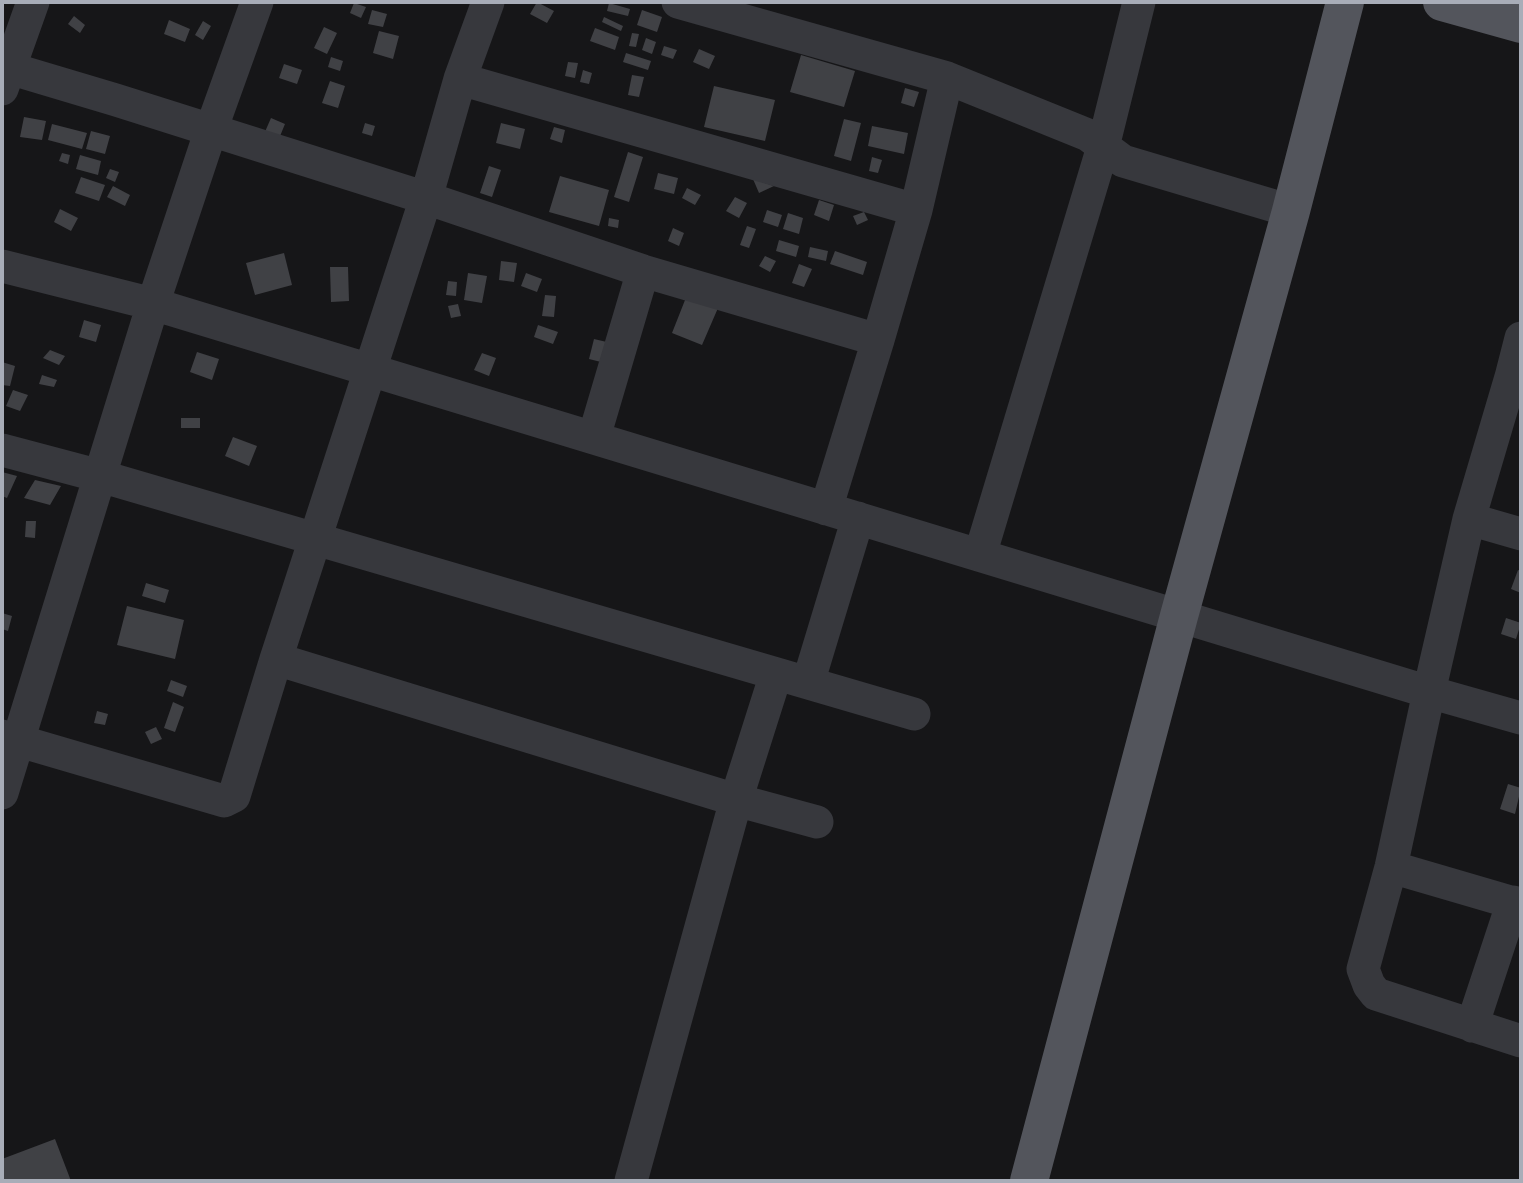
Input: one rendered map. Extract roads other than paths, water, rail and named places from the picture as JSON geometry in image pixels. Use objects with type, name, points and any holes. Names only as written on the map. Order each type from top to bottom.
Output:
[{"type":"main road","points":[[1029,1181],[1345,2]]},
{"type":"main road","points":[[1443,2],[1521,24]]},
{"type":"street","points":[[33,2],[4,75],[211,130],[643,271],[878,340]]},
{"type":"street","points":[[2,793],[10,738],[100,476],[211,130],[257,2]]},
{"type":"street","points":[[10,738],[227,801],[234,796],[426,198],[460,79],[488,2]]},
{"type":"street","points":[[678,2],[947,78],[1088,135],[1123,161],[1291,211]]},
{"type":"street","points":[[980,555],[1103,147],[1139,2]]},
{"type":"street","points":[[826,509],[916,210],[947,78]]},
{"type":"street","points":[[460,79],[916,210]]},
{"type":"street","points":[[2,266],[153,304],[1521,718]]},
{"type":"street","points":[[594,437],[643,271]]},
{"type":"street","points":[[1521,338],[1516,379],[1469,519],[1391,867],[1363,969],[1376,994],[1521,1041]]},
{"type":"street","points":[[2,450],[100,476],[914,713]]},
{"type":"street","points":[[808,683],[858,518]]},
{"type":"street","points":[[1469,519],[1521,534]]},
{"type":"street","points":[[276,659],[736,800],[817,822]]},
{"type":"street","points":[[631,1181],[736,800],[776,674]]},
{"type":"street","points":[[1391,867],[1517,904],[1472,1026]]}]
